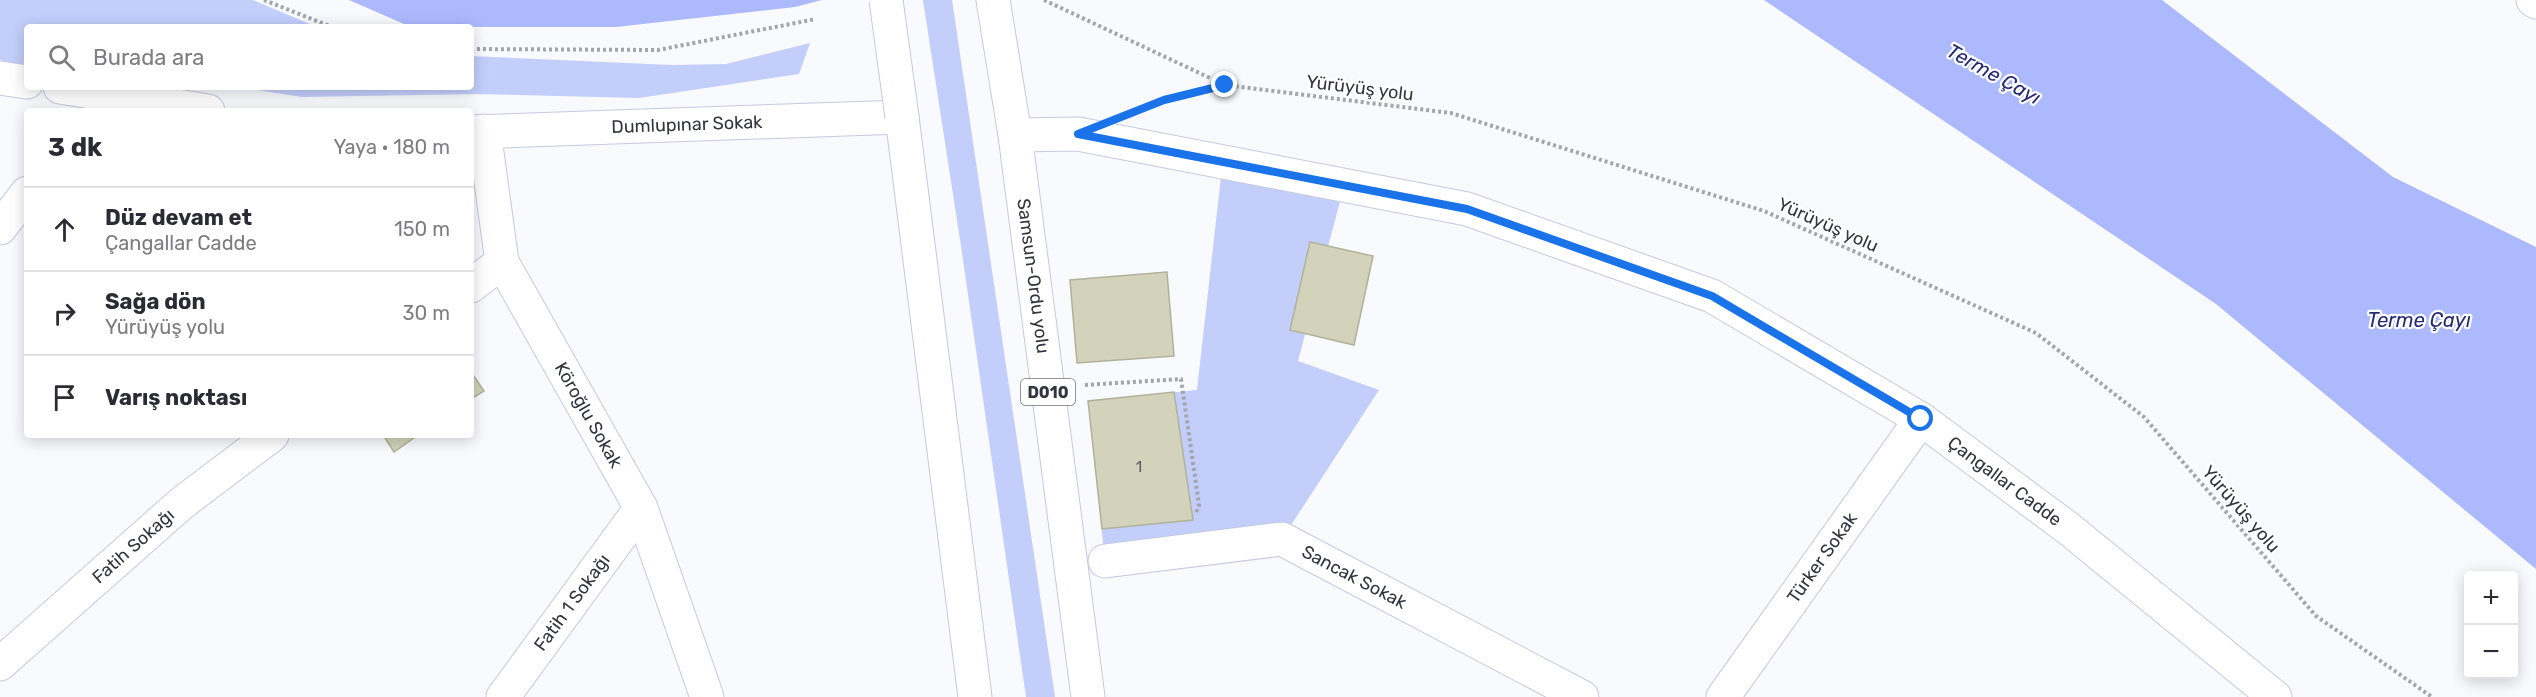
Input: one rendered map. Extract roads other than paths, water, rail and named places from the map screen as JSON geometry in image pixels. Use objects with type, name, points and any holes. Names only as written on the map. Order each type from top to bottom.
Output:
[{"type":"main road","points":[[886,0],[975,697]]},
{"type":"main road","name":"Samsun-Ordu yolu","points":[[993,0],[1015,135],[1088,697]]},
{"type":"main road","points":[[0,78],[24,82]]},
{"type":"main road","points":[[67,90],[97,102],[171,108]]},
{"type":"main road","name":"Dumlupınar Sokak","points":[[477,132],[701,126],[902,117]]},
{"type":"main road","name":"Köroğlu Sokak","points":[[477,132],[502,262],[641,508],[707,697]]},
{"type":"main road","name":"Çangallar Cadde","points":[[1015,135],[1078,134],[1467,209],[1712,296],[1921,419],[2069,529],[2275,697]]},
{"type":"main road","points":[[0,228],[24,197]]},
{"type":"main road","points":[[474,283],[502,262]]},
{"type":"main road","name":"Türker Sokak","points":[[1723,697],[1921,419]]},
{"type":"main road","name":"Fatih Sokağı","points":[[0,664],[182,503],[268,438]]},
{"type":"main road","name":"Fatih 1 Sokağı","points":[[502,697],[641,508]]},
{"type":"main road","name":"Sancak Sokak","points":[[1105,561],[1282,539],[1582,697]]},
{"type":"water","points":[[349,0],[822,0],[795,7],[616,27],[474,27],[474,24],[404,24]]},
{"type":"water","name":"Terme Çayı","points":[[1764,0],[2162,0],[2393,177],[2536,247],[2536,569],[2216,304]]}]
